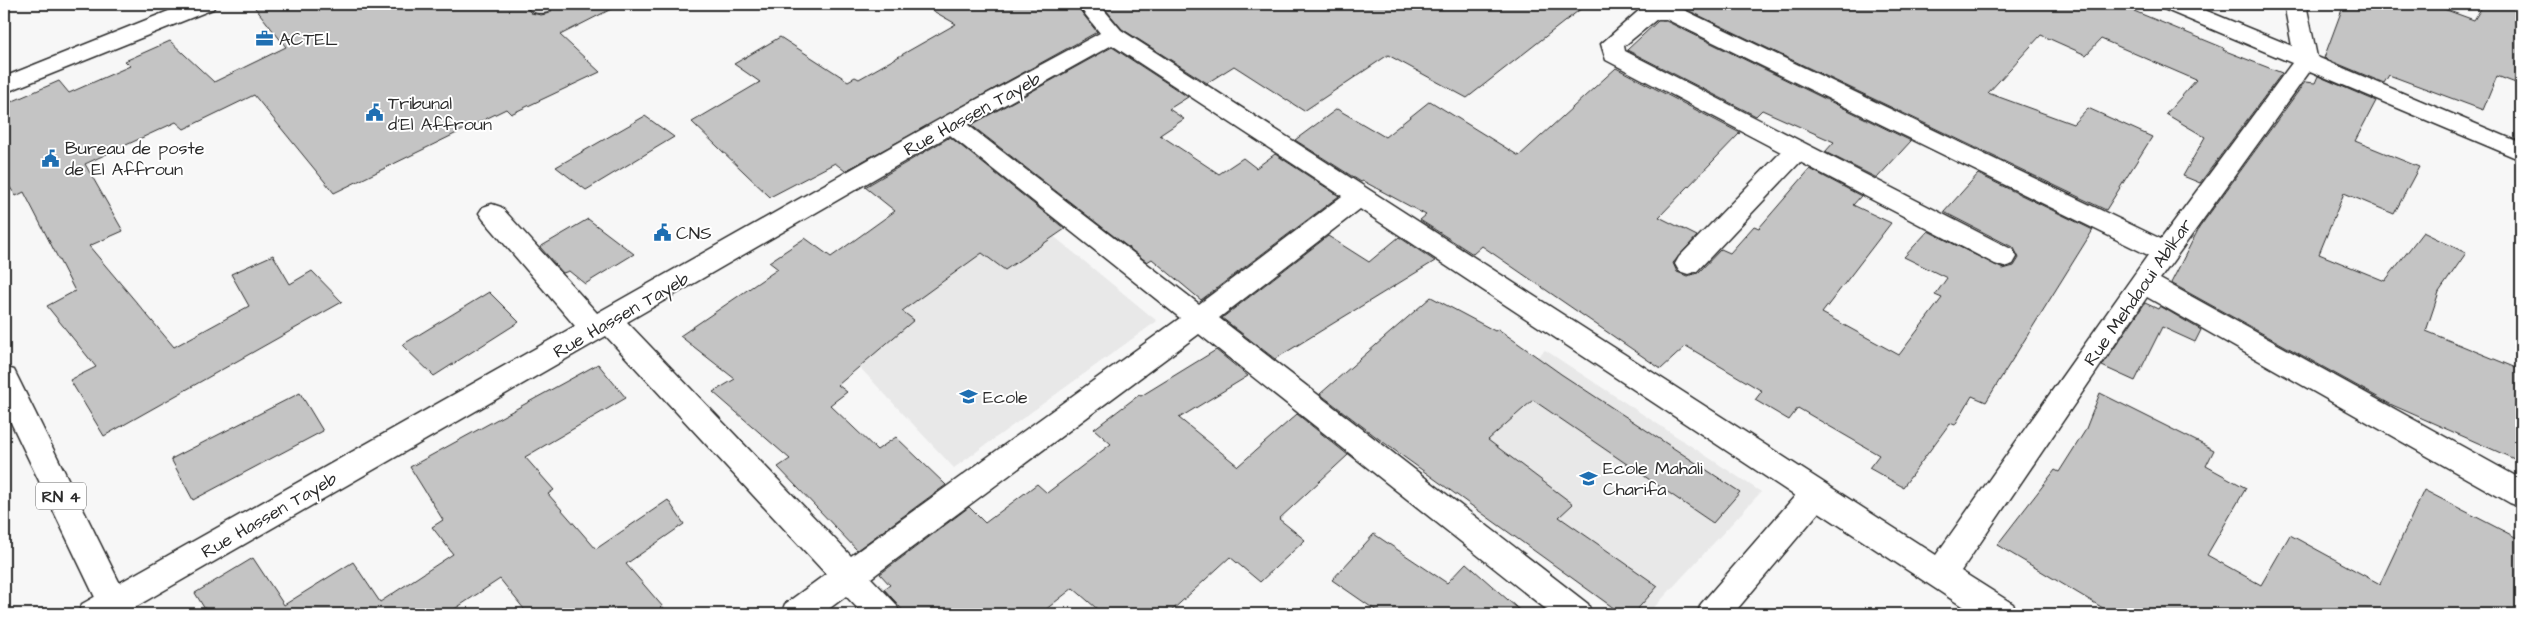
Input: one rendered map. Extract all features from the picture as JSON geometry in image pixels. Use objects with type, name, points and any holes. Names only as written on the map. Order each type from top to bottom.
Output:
[{"type":"street","points":[[4,86],[205,4]]},
{"type":"street","points":[[1088,4],[1113,35],[1358,197],[2001,614]]},
{"type":"street","points":[[2172,4],[2521,152]]},
{"type":"street","points":[[2296,4],[2306,60]]},
{"type":"street","points":[[2004,257],[1614,55],[1612,44],[1651,12],[1670,12],[2165,252]]},
{"type":"street","name":"Rue Hassen Tayeb","points":[[109,611],[952,124],[1113,35]]},
{"type":"street","name":"Rue Mehdaoui Ablkar","points":[[1941,574],[2143,282],[2306,60]]},
{"type":"street","points":[[952,124],[1576,614]]},
{"type":"street","points":[[1688,264],[1797,150]]},
{"type":"street","points":[[797,614],[1200,318],[1358,197]]},
{"type":"street","points":[[492,214],[849,576],[884,614]]},
{"type":"street","points":[[2143,282],[2521,494]]},
{"type":"street","name":"RN 4","points":[[4,378],[109,611]]},
{"type":"street","points":[[1713,614],[1817,494]]},
{"type":"shaded area","name":"Ecole","points":[[1017,206],[1157,321],[954,468],[821,326]]},
{"type":"shaded area","name":"Ecole Mahali Charifa","points":[[1545,350],[1761,492],[1648,614],[1619,614],[1420,464]]},
{"type":"building","points":[[252,4],[523,4],[531,13],[541,15],[550,13],[553,8],[551,4],[621,4],[560,35],[600,72],[511,114],[506,109],[334,193],[254,95],[184,129],[176,122],[85,164],[123,231],[89,246],[174,347],[249,306],[231,274],[273,255],[290,284],[312,271],[342,302],[104,436],[70,380],[96,367],[47,306],[75,291],[24,192],[16,196],[4,179],[4,105],[59,81],[69,93],[130,66],[125,61],[170,41],[214,82],[286,47]]},
{"type":"building","points":[[921,4],[1075,4],[1097,32],[845,171],[835,163],[770,197],[692,122],[760,82],[734,64],[780,37],[848,81],[855,77],[859,79],[956,24]]},
{"type":"building","points":[[1101,4],[1587,4],[1467,98],[1388,55],[1304,111],[1234,66],[1207,83],[1122,29]]},
{"type":"building","points":[[1675,4],[2117,4],[2224,48],[2223,50],[2282,73],[2200,183],[2183,176],[2205,137],[2166,114],[2196,80],[2101,39],[2086,55],[2041,35],[1988,93],[2073,124],[2088,108],[2152,137],[2106,210]]},
{"type":"building","points":[[2344,4],[2430,4],[2474,20],[2484,4],[2521,4],[2521,85],[2497,76],[2483,110],[2389,75],[2384,83],[2324,58]]},
{"type":"building","points":[[1658,21],[1666,21],[1911,141],[1877,178],[1825,152],[1834,142],[1762,110],[1756,116],[1627,50]]},
{"type":"building","points":[[1112,47],[1188,97],[1169,109],[1184,119],[1160,135],[1219,174],[1243,158],[1256,168],[1275,154],[1339,196],[1201,300],[1152,259],[1147,262],[971,125]]},
{"type":"building","points":[[1616,68],[1740,133],[1659,217],[1697,236],[1673,263],[1677,272],[1687,276],[1698,273],[1721,249],[1730,253],[1754,226],[1759,228],[1810,169],[1861,196],[1853,205],[1891,223],[1822,313],[1899,355],[1942,298],[1935,295],[1947,278],[1904,257],[1928,231],[2003,269],[2014,266],[2019,258],[2014,248],[1944,212],[1978,174],[2093,230],[1986,402],[1972,396],[1955,425],[1950,423],[1903,487],[1869,468],[1879,455],[1798,408],[1789,420],[1755,400],[1762,391],[1686,346],[1661,369],[1482,246],[1473,254],[1420,220],[1426,215],[1363,181],[1361,182],[1295,140],[1337,109],[1385,137],[1430,101],[1519,156]]},
{"type":"building","points":[[2318,76],[2376,101],[2355,141],[2419,167],[2394,214],[2344,193],[2319,254],[2385,281],[2423,232],[2466,253],[2439,292],[2426,331],[2521,370],[2521,462],[2390,404],[2171,283],[2199,228],[2305,82],[2315,83]]},
{"type":"building","points":[[645,116],[674,137],[586,190],[556,167]]},
{"type":"building","points":[[950,137],[1065,229],[1005,270],[982,253],[902,311],[914,320],[838,385],[847,392],[830,405],[877,450],[896,437],[946,485],[857,550],[778,467],[790,459],[713,392],[735,379],[680,336],[778,269],[769,262],[805,238],[831,257],[895,211],[865,187]]},
{"type":"building","points":[[588,219],[634,254],[585,284],[569,271],[563,273],[540,247]]},
{"type":"building","points":[[1328,236],[1369,262],[1399,237],[1435,261],[1275,359],[1222,318]]},
{"type":"building","points":[[489,292],[519,322],[434,376],[402,345]]},
{"type":"building","points":[[1431,297],[1495,331],[1498,329],[1561,374],[1740,492],[1713,523],[1533,400],[1488,440],[1573,504],[1559,517],[1658,586],[1633,614],[1622,614],[1379,439],[1320,394]]},
{"type":"building","points":[[2145,303],[2158,309],[2160,306],[2201,330],[2195,342],[2162,327],[2135,381],[2102,366]]},
{"type":"building","points":[[1216,350],[1248,376],[1179,418],[1238,466],[1297,414],[1348,455],[1279,519],[1305,540],[1260,582],[1230,557],[1168,614],[1103,614],[1073,588],[1040,614],[906,614],[884,589],[890,585],[880,574],[969,507],[985,523],[1037,484],[1047,493],[1111,444],[1094,429],[1139,395],[1141,396]]},
{"type":"building","points":[[598,364],[626,398],[525,457],[554,490],[548,494],[596,549],[668,500],[684,524],[626,564],[669,614],[528,614],[500,579],[447,614],[208,614],[195,593],[253,558],[284,605],[353,562],[380,602],[453,554],[432,527],[443,520],[410,467]]},
{"type":"building","points":[[300,393],[323,431],[193,500],[171,459]]},
{"type":"building","points":[[2100,393],[2214,450],[2206,466],[2246,488],[2207,555],[2261,585],[2290,535],[2380,584],[2424,490],[2521,540],[2521,614],[2113,614],[1997,545],[2055,470],[2059,472],[2085,431]]},
{"type":"building","points":[[1374,534],[1447,583],[1466,563],[1524,614],[1381,614],[1332,580]]},
{"type":"place","name":"ACTEL","points":[[265,39]]},
{"type":"place","name":"Tribunal d'El Affroun","points":[[374,113]]},
{"type":"place","name":"Bureau de poste de El Affroun","points":[[51,158]]},
{"type":"place","name":"CNS","points":[[662,233]]},
{"type":"place","name":"Ecole","points":[[969,397]]},
{"type":"place","name":"Ecole Mahali Charifa","points":[[1589,478]]}]
